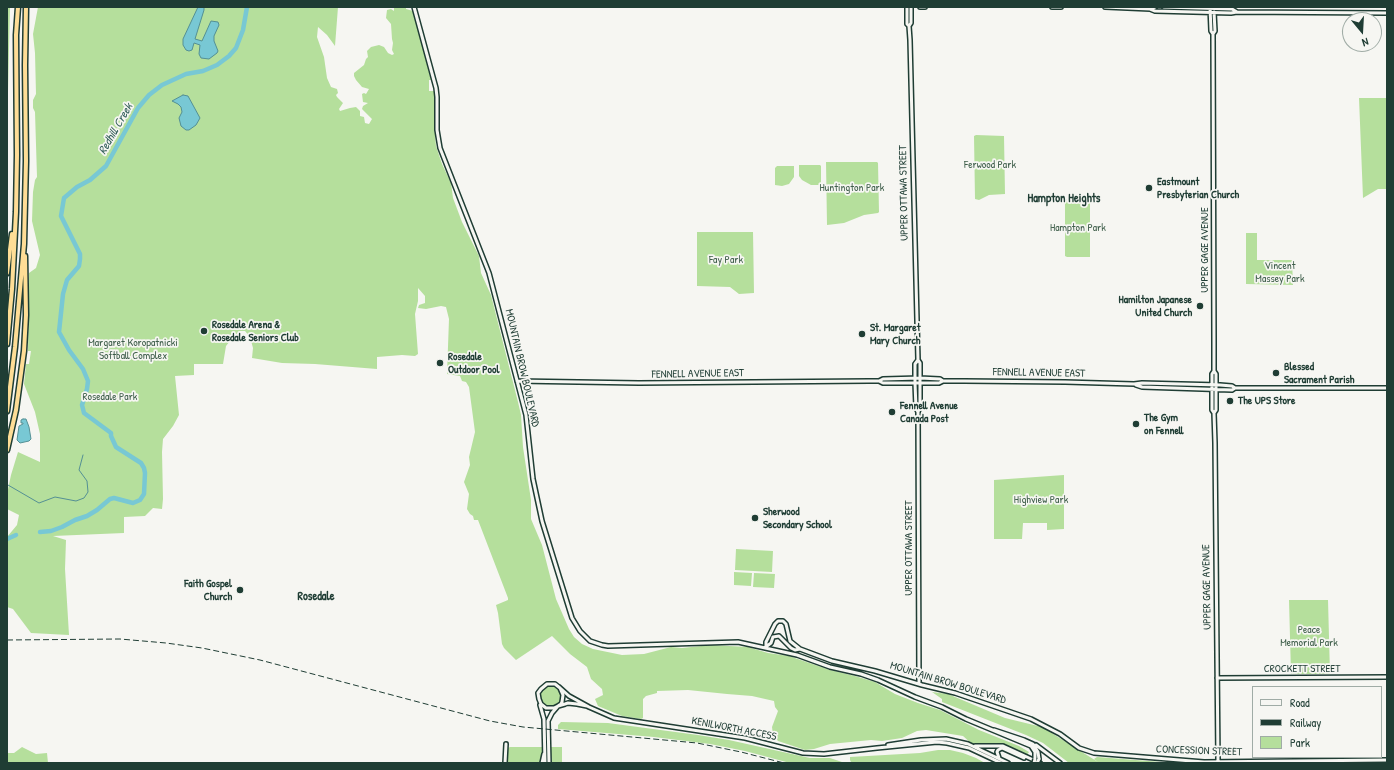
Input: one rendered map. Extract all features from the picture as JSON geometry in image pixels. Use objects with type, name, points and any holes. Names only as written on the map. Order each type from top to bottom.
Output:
[{"type":"highway","points":[[7,344],[12,289],[16,212],[16,35],[18,7]]},
{"type":"highway","points":[[7,411],[19,307],[24,244],[26,161],[26,7]]},
{"type":"highway","points":[[7,272],[16,212]]},
{"type":"highway","points":[[7,450],[16,410],[24,351],[26,308],[24,244]]},
{"type":"main road","name":"MOUNTAIN BROW BOULEVARD","points":[[414,7],[436,88],[436,130],[440,148],[489,273],[526,415],[533,479],[542,521],[572,618],[580,631],[590,641],[608,646],[738,642],[767,647],[771,643],[773,637],[779,636],[795,650],[800,649],[832,661],[955,693],[1031,719],[1060,734],[1084,750]]},
{"type":"main road","name":"UPPER OTTAWA STREET","points":[[906,7],[907,24],[909,26],[918,360],[920,363],[920,407],[918,412],[919,684]]},
{"type":"main road","name":"UPPER OTTAWA STREET","points":[[909,26],[911,23],[911,7]]},
{"type":"main road","points":[[920,7],[925,7]]},
{"type":"main road","points":[[1052,7],[1061,7]]},
{"type":"main road","points":[[1105,7],[1150,9],[1155,11],[1232,9],[1237,12],[1387,13]]},
{"type":"main road","points":[[1150,9],[1155,7]]},
{"type":"main road","points":[[1164,7],[1210,10]]},
{"type":"main road","name":"UPPER GAGE AVENUE","points":[[1210,10],[1211,32],[1213,34]]},
{"type":"main road","name":"UPPER GAGE AVENUE","points":[[1214,10],[1214,371],[1212,374],[1216,410],[1214,413],[1218,762]]},
{"type":"main road","name":"UPPER OTTAWA STREET","points":[[918,360],[915,364],[916,408],[918,412]]},
{"type":"main road","name":"FENNELL AVENUE EAST","points":[[517,381],[597,383],[879,381],[883,379],[915,378],[940,379],[943,381]]},
{"type":"main road","name":"FENNELL AVENUE EAST","points":[[879,381],[884,383],[939,383],[943,381],[1065,382],[1134,384],[1142,387],[1232,386],[1235,388],[1387,388]]},
{"type":"main road","points":[[800,649],[790,642],[786,624],[778,621],[766,642],[767,647],[878,680],[915,697],[942,707],[966,719],[1031,746],[1035,752],[1037,762]]},
{"type":"main road","points":[[771,643],[777,650]]},
{"type":"main road","name":"CROCKETT STREET","points":[[1217,678],[1387,677]]},
{"type":"main road","points":[[552,684],[562,690],[563,697],[562,702],[552,713],[548,721],[548,763],[545,748],[544,719],[539,699],[539,691],[545,685],[552,684]]},
{"type":"main road","name":"KENILWORTH ACCESS","points":[[559,687],[569,696],[588,707]]},
{"type":"main road","points":[[539,699],[541,704],[546,708],[558,706]]},
{"type":"main road","name":"KENILWORTH ACCESS","points":[[558,706],[574,703],[622,720],[745,738],[803,754],[824,754],[937,742],[969,748],[1008,763]]},
{"type":"main road","points":[[992,730],[1000,731],[1035,745],[1060,763]]},
{"type":"main road","name":"KENILWORTH ACCESS","points":[[877,748],[907,742],[946,739],[968,744],[1001,761]]},
{"type":"main road","points":[[1024,740],[1036,747],[1038,752],[1037,762]]},
{"type":"main road","points":[[505,763],[506,744]]},
{"type":"main road","points":[[968,744],[977,747],[1003,746],[1037,762]]},
{"type":"main road","points":[[542,763],[545,748]]},
{"type":"main road","points":[[1001,761],[997,756],[997,752],[1002,748],[1037,762]]},
{"type":"main road","name":"CONCESSION STREET","points":[[1084,750],[1101,754],[1191,762],[1387,760]]},
{"type":"green space","points":[[7,7],[10,7],[7,95]]},
{"type":"green space","points":[[38,7],[338,7],[335,46],[327,35],[318,27],[317,37],[324,57],[327,78],[331,87],[337,89],[338,93],[336,95],[343,103],[339,109],[340,111],[356,107],[360,111],[360,116],[364,117],[365,123],[369,124],[372,119],[362,109],[363,106],[368,103],[363,102],[362,94],[366,94],[369,89],[362,87],[356,80],[354,73],[364,65],[368,57],[367,51],[371,47],[379,45],[384,47],[388,53],[392,55],[394,54],[392,50],[393,43],[391,24],[386,18],[387,10],[391,9],[394,11],[394,7],[406,7],[406,9],[413,11],[431,80],[429,80],[429,91],[434,91],[436,146],[442,164],[451,183],[453,198],[462,222],[479,256],[481,273],[491,295],[518,402],[521,415],[523,447],[531,500],[531,519],[542,545],[556,599],[574,637],[582,644],[593,649],[622,655],[644,654],[671,647],[682,648],[711,645],[748,647],[768,653],[789,656],[830,670],[875,682],[895,694],[940,710],[979,730],[1019,746],[1029,752],[1027,755],[1015,749],[996,743],[972,744],[963,736],[926,730],[917,731],[902,738],[882,741],[871,740],[830,744],[805,750],[778,741],[773,735],[772,727],[778,711],[775,707],[774,701],[752,696],[688,690],[657,691],[657,693],[646,696],[643,699],[643,718],[622,716],[598,706],[595,699],[603,695],[602,689],[591,679],[587,667],[570,654],[552,636],[516,660],[502,644],[496,605],[508,600],[508,598],[478,520],[474,520],[473,516],[467,509],[469,494],[464,482],[470,465],[469,457],[475,432],[469,387],[466,382],[462,381],[460,376],[447,374],[449,319],[446,307],[441,306],[426,309],[418,308],[419,305],[425,303],[425,296],[418,288],[418,301],[415,314],[418,354],[415,356],[402,355],[377,357],[377,369],[282,363],[252,358],[253,348],[250,337],[245,331],[240,331],[226,346],[223,364],[194,364],[194,375],[175,376],[179,415],[163,439],[162,509],[153,508],[145,516],[124,517],[124,533],[53,536],[66,540],[65,569],[69,635],[31,633],[13,609],[7,607],[7,537],[17,525],[19,515],[7,509],[7,494],[18,452],[40,462],[40,434],[35,412],[24,384],[26,364],[29,364],[31,351],[28,351],[29,273],[36,268],[40,255],[32,221],[33,192],[37,177],[35,112],[33,108],[33,100],[36,94],[33,34]]},
{"type":"green space","points":[[1359,98],[1387,98],[1387,189],[1378,189],[1363,198]]},
{"type":"green space","name":"Ferwood Park","points":[[974,136],[1004,136],[1005,194],[989,195],[979,200],[975,199]]},
{"type":"green space","name":"Huntington Park","points":[[826,162],[877,162],[879,212],[864,215],[844,223],[827,225]]},
{"type":"green space","points":[[799,165],[820,165],[821,185],[811,185],[802,180],[799,176]]},
{"type":"green space","points":[[777,166],[794,166],[794,177],[789,184],[782,186],[775,185],[775,168]]},
{"type":"green space","name":"Hampton Park","points":[[1066,199],[1089,199],[1090,201],[1090,257],[1065,256]]},
{"type":"green space","name":"Fay Park","points":[[697,232],[753,232],[754,293],[739,294],[730,287],[697,286]]},
{"type":"green space","name":"Vincent Massey Park","points":[[1246,233],[1257,233],[1257,260],[1292,260],[1293,285],[1246,284]]},
{"type":"green space","name":"Highview Park","points":[[1064,475],[1064,529],[1047,530],[1047,523],[1023,523],[1022,539],[994,539],[994,480]]},
{"type":"green space","points":[[736,549],[773,551],[772,572],[735,570]]},
{"type":"green space","points":[[734,572],[752,573],[751,586],[734,585]]},
{"type":"green space","points":[[754,573],[775,574],[774,588],[753,587]]},
{"type":"green space","name":"Peace Memorial Park","points":[[1289,600],[1328,600],[1330,674],[1291,674]]},
{"type":"green space","points":[[551,685],[559,688],[562,696],[559,704],[551,707],[543,704],[540,696],[543,688]]},
{"type":"green space","points":[[932,692],[948,694],[1005,718],[1042,727],[1098,762],[1094,759],[1097,757],[1174,763],[1069,763],[1043,743],[942,702],[942,699]]},
{"type":"green space","points":[[561,722],[608,723],[698,735],[729,740],[810,758],[830,758],[845,763],[790,763],[745,751],[710,744],[654,737],[558,729],[558,725]]},
{"type":"green space","points":[[22,747],[36,754],[47,753],[48,763],[7,763],[7,753],[14,753]]},
{"type":"green space","points":[[543,747],[540,763],[507,763],[508,748]]},
{"type":"green space","points":[[550,747],[562,747],[562,763],[552,763]]},
{"type":"green space","points":[[950,750],[963,753],[985,763],[860,763],[851,762],[850,760],[850,757],[920,753]]},
{"type":"water","points":[[198,7],[204,7],[204,10],[195,39],[202,41],[211,21],[218,22],[219,25],[214,36],[214,41],[218,51],[209,59],[201,58],[199,54],[200,45],[194,43],[192,50],[189,51],[186,50],[183,45],[183,39]]},
{"type":"water","points":[[183,95],[188,96],[200,118],[196,125],[189,130],[186,130],[181,126],[179,118],[182,112],[181,107],[172,101]]},
{"type":"water","points":[[26,419],[31,439],[20,443],[17,440],[19,426],[23,424],[21,423],[21,420]]},
{"type":"waterway","name":"Redhill Creek","points":[[40,532],[51,531],[87,516],[110,499],[114,498],[133,503],[140,500],[144,494],[145,473],[141,463],[116,447],[111,433],[84,413],[82,405],[88,381],[83,369],[69,350],[59,332],[63,294],[67,280],[79,266],[80,259],[80,254],[61,216],[64,198],[77,187],[90,180],[106,166],[138,108],[149,95],[162,85],[186,74],[203,71],[217,65],[229,56],[236,48],[243,30],[247,7]]},
{"type":"waterway","points":[[8,485],[39,503],[55,497],[76,501],[84,498],[88,492],[87,481],[79,470],[83,455]]},
{"type":"waterway","name":"Redhill Creek","points":[[7,539],[16,535]]},
{"type":"railway","points":[[7,640],[120,639],[202,648],[260,660],[490,721],[523,727],[697,743],[784,763]]},
{"type":"place","name":"Eastmount Presbyterian Church","points":[[1149,188]]},
{"type":"place","name":"Hamilton Japanese United Church","points":[[1200,306]]},
{"type":"place","name":"Rosedale Arena & Rosedale Seniors Club","points":[[204,331]]},
{"type":"place","name":"St. Margaret Mary Church","points":[[862,334]]},
{"type":"place","name":"Rosedale Outdoor Pool","points":[[440,363]]},
{"type":"place","name":"Blessed Sacrament Parish","points":[[1276,373]]},
{"type":"place","name":"The UPS Store","points":[[1230,401]]},
{"type":"place","name":"Fennell Avenue Canada Post","points":[[892,412]]},
{"type":"place","name":"The Gym on Fennell","points":[[1136,424]]},
{"type":"place","name":"Sherwood Secondary School","points":[[755,518]]},
{"type":"place","name":"Faith Gospel Church","points":[[240,590]]},
{"type":"district","name":"Hampton Heights","points":[[1064,199]]},
{"type":"district","name":"Rosedale","points":[[316,597]]},
{"type":"park label","name":"Margaret Koropatnicki Softball Complex","points":[[133,349]]},
{"type":"park label","name":"Rosedale Park","points":[[110,397]]}]
